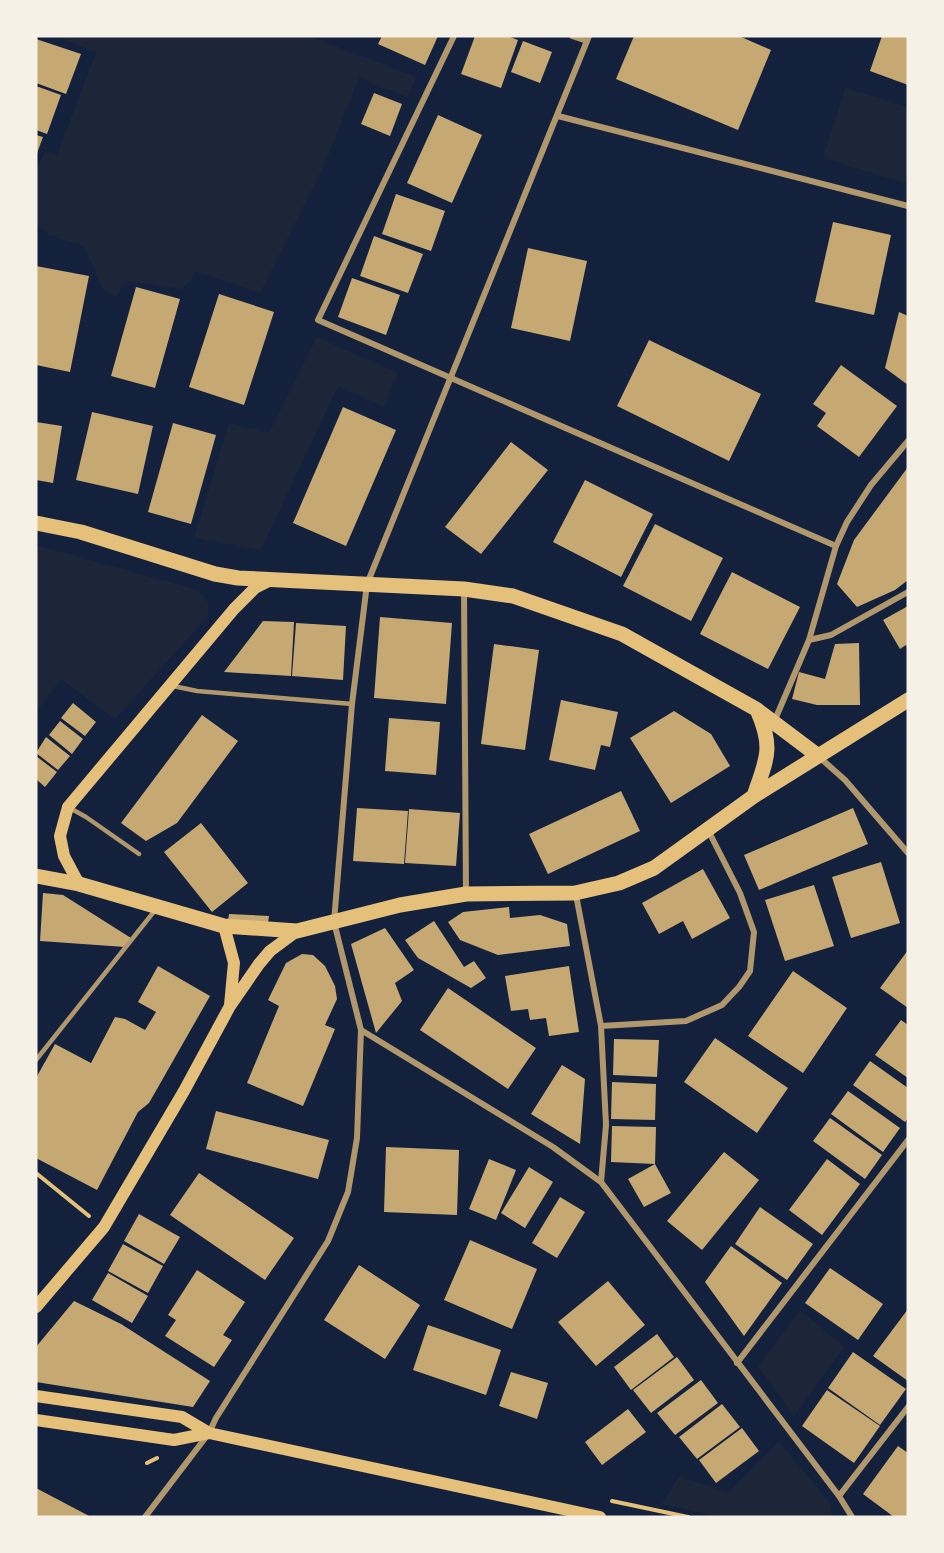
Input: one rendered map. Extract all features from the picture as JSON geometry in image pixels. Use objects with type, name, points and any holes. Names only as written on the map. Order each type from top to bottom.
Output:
[{"type":"main road","points":[[36,523],[81,532],[215,574],[271,580],[316,580],[464,589],[513,596],[622,634],[756,710],[818,755]]},
{"type":"main road","points":[[79,884],[64,856],[60,836],[68,807],[245,596],[271,580]]},
{"type":"main road","points":[[36,876],[79,884],[224,926],[297,932],[400,905],[466,894],[575,893],[619,883],[654,868],[754,796],[908,700]]},
{"type":"main road","points":[[754,796],[767,758],[767,733],[756,710]]},
{"type":"main road","points":[[224,926],[234,963],[230,1006]]},
{"type":"main road","points":[[36,1307],[104,1227],[184,1091],[230,1006],[265,957],[297,932]]},
{"type":"main road","points":[[36,1396],[182,1417],[209,1433],[600,1517]]},
{"type":"main road","points":[[36,1420],[174,1440],[209,1433]]},
{"type":"street","points":[[454,36],[318,320],[836,546]]},
{"type":"street","points":[[145,1517],[209,1433],[216,1418],[328,1241],[348,1191],[357,1138],[361,1030],[334,922],[352,704],[367,584],[588,39],[572,36]]},
{"type":"street","points":[[558,116],[908,206]]},
{"type":"street","points":[[774,723],[809,640],[836,546],[847,522],[871,485],[908,441]]},
{"type":"street","points":[[464,589],[466,894]]},
{"type":"street","points":[[809,640],[831,635],[908,592]]},
{"type":"street","points":[[818,755],[845,780],[908,853]]},
{"type":"street","points":[[601,1026],[687,1021],[722,1005],[739,987],[750,970],[754,932],[740,893],[708,830]]},
{"type":"street","points":[[575,893],[601,1026],[606,1125],[601,1182]]},
{"type":"street","points":[[361,1030],[553,1148],[601,1182],[839,1496],[852,1517]]},
{"type":"street","points":[[737,1363],[908,1140]]},
{"type":"street","points":[[839,1496],[908,1407]]},
{"type":"lane","points":[[169,685],[190,690],[352,704]]},
{"type":"lane","points":[[68,807],[139,854]]},
{"type":"lane","points":[[36,1060],[158,906]]},
{"type":"path","points":[[36,1173],[104,1227]]},
{"type":"shaded area","points":[[57,36],[309,36],[416,77],[408,97],[359,78],[326,161],[260,293],[194,271],[191,281],[181,289],[126,281],[116,297],[102,288],[84,246],[50,235],[36,225],[36,171],[45,152],[57,155],[96,53]]},
{"type":"shaded area","points":[[845,88],[908,107],[908,184],[823,158]]},
{"type":"shaded area","points":[[317,337],[398,373],[384,407],[338,386],[261,550],[194,538],[229,423],[269,433]]},
{"type":"shaded area","points":[[36,545],[198,590],[208,602],[208,616],[115,719],[61,679],[36,712]]},
{"type":"shaded area","points":[[800,1310],[844,1347],[794,1416],[758,1366]]},
{"type":"shaded area","points":[[779,1442],[830,1503],[832,1517],[719,1517],[662,1504],[679,1477],[729,1492]]},
{"type":"building","points":[[382,36],[438,36],[425,65],[378,44]]},
{"type":"building","points":[[475,36],[507,36],[518,40],[501,88],[461,74]]},
{"type":"building","points":[[634,36],[739,36],[771,50],[738,130],[616,79]]},
{"type":"building","points":[[882,36],[908,36],[908,85],[870,71]]},
{"type":"building","points":[[36,39],[81,54],[66,94],[36,83]]},
{"type":"building","points":[[523,41],[552,52],[540,83],[511,72]]},
{"type":"building","points":[[36,86],[61,95],[47,134],[36,130]]},
{"type":"building","points":[[374,93],[402,104],[390,136],[361,124]]},
{"type":"building","points":[[438,115],[482,135],[452,203],[407,183]]},
{"type":"building","points":[[36,135],[43,137],[36,156]]},
{"type":"building","points":[[396,194],[445,211],[431,251],[382,234]]},
{"type":"building","points":[[833,222],[891,235],[874,315],[815,302]]},
{"type":"building","points":[[374,236],[423,254],[408,293],[360,276]]},
{"type":"building","points":[[528,248],[587,261],[570,341],[511,328]]},
{"type":"building","points":[[36,266],[89,276],[70,372],[36,365]]},
{"type":"building","points":[[352,278],[400,295],[386,335],[338,317]]},
{"type":"building","points":[[136,287],[180,299],[155,388],[111,376]]},
{"type":"building","points":[[219,294],[274,312],[244,405],[189,387]]},
{"type":"building","points":[[899,312],[908,316],[908,385],[885,368]]},
{"type":"building","points":[[649,340],[761,394],[729,461],[617,406]]},
{"type":"building","points":[[841,365],[897,406],[859,457],[817,426],[826,413],[813,404]]},
{"type":"building","points":[[343,407],[396,430],[346,546],[293,523]]},
{"type":"building","points":[[92,412],[153,426],[138,494],[76,480]]},
{"type":"building","points":[[36,422],[62,426],[53,483],[36,480]]},
{"type":"building","points":[[173,423],[216,435],[191,524],[148,512]]},
{"type":"building","points":[[511,442],[548,470],[481,554],[445,527]]},
{"type":"building","points":[[908,467],[908,580],[895,590],[857,607],[837,584],[854,540]]},
{"type":"building","points":[[585,480],[653,514],[621,577],[553,542]]},
{"type":"building","points":[[655,524],[723,558],[691,621],[623,586]]},
{"type":"building","points":[[732,572],[800,607],[768,669],[700,634]]},
{"type":"building","points":[[908,606],[908,648],[906,645],[900,649],[883,620]]},
{"type":"building","points":[[380,617],[452,623],[446,704],[374,698]]},
{"type":"building","points":[[263,621],[294,622],[291,676],[224,672]]},
{"type":"building","points":[[296,623],[346,626],[343,680],[292,676]]},
{"type":"building","points":[[859,643],[860,705],[817,705],[792,699],[799,672],[825,679],[835,644]]},
{"type":"building","points":[[494,644],[539,650],[525,750],[481,744]]},
{"type":"building","points":[[561,700],[618,712],[610,747],[601,745],[595,770],[549,760]]},
{"type":"building","points":[[73,703],[96,722],[85,736],[61,718]]},
{"type":"building","points":[[674,711],[711,734],[730,766],[671,803],[630,738]]},
{"type":"building","points":[[202,715],[238,741],[177,823],[146,841],[121,823]]},
{"type":"building","points":[[389,718],[440,722],[436,775],[385,771]]},
{"type":"building","points":[[60,721],[83,739],[72,754],[49,735]]},
{"type":"building","points":[[46,737],[70,756],[58,770],[36,753]]},
{"type":"building","points":[[36,756],[57,772],[45,787],[36,779]]},
{"type":"building","points":[[621,791],[640,831],[548,874],[529,834]]},
{"type":"building","points":[[357,808],[408,811],[404,864],[353,861]]},
{"type":"building","points":[[853,808],[868,844],[759,890],[744,855]]},
{"type":"building","points":[[409,809],[460,813],[456,866],[405,863]]},
{"type":"building","points":[[201,823],[248,883],[212,912],[164,852]]},
{"type":"building","points":[[881,862],[900,923],[851,938],[832,877]]},
{"type":"building","points":[[703,869],[730,918],[692,939],[683,921],[659,934],[642,903]]},
{"type":"building","points":[[814,885],[834,946],[785,961],[765,900]]},
{"type":"building","points":[[43,893],[63,895],[131,938],[125,947],[40,941]]},
{"type":"building","points":[[509,907],[510,918],[540,915],[567,924],[570,946],[498,955],[460,940],[448,922],[463,912]]},
{"type":"building","points":[[229,914],[269,916],[268,923],[228,921]]},
{"type":"building","points":[[434,921],[464,967],[474,961],[486,978],[471,988],[418,958],[405,940]]},
{"type":"building","points":[[385,928],[414,970],[395,983],[402,1001],[376,1033],[351,944]]},
{"type":"building","points":[[908,950],[908,1008],[880,988]]},
{"type":"building","points":[[302,954],[313,955],[325,966],[335,986],[337,999],[325,1025],[335,1029],[303,1106],[247,1083],[279,1006],[268,1000],[286,963]]},
{"type":"building","points":[[158,966],[210,996],[149,1103],[138,1112],[97,1190],[36,1158],[36,1078],[55,1044],[91,1063],[115,1017],[125,1019],[145,1030],[156,1012],[138,1002]]},
{"type":"building","points":[[569,966],[579,1032],[549,1036],[546,1018],[530,1020],[528,1009],[511,1011],[505,976]]},
{"type":"building","points":[[793,971],[847,1008],[803,1073],[748,1036]]},
{"type":"building","points":[[448,988],[536,1048],[508,1089],[420,1030]]},
{"type":"building","points":[[901,1020],[908,1025],[908,1078],[875,1055]]},
{"type":"building","points":[[715,1038],[788,1088],[757,1133],[684,1082]]},
{"type":"building","points":[[614,1039],[659,1040],[657,1077],[613,1075]]},
{"type":"building","points":[[870,1061],[908,1088],[908,1118],[905,1122],[853,1085]]},
{"type":"building","points":[[562,1065],[585,1079],[580,1144],[531,1114]]},
{"type":"building","points":[[612,1082],[656,1084],[655,1120],[611,1119]]},
{"type":"building","points":[[848,1091],[900,1128],[883,1152],[831,1114]]},
{"type":"building","points":[[216,1111],[329,1140],[318,1179],[206,1149]]},
{"type":"building","points":[[830,1118],[882,1155],[865,1179],[813,1141]]},
{"type":"building","points":[[612,1126],[656,1127],[655,1164],[611,1162]]},
{"type":"building","points":[[386,1147],[459,1150],[457,1215],[384,1212]]},
{"type":"building","points":[[724,1152],[759,1180],[702,1250],[667,1221]]},
{"type":"building","points":[[489,1159],[516,1170],[496,1220],[469,1209]]},
{"type":"building","points":[[827,1159],[860,1184],[822,1235],[789,1210]]},
{"type":"building","points":[[655,1164],[671,1193],[644,1207],[628,1179]]},
{"type":"building","points":[[529,1167],[553,1182],[525,1228],[501,1213]]},
{"type":"building","points":[[199,1173],[294,1238],[265,1280],[170,1215]]},
{"type":"building","points":[[560,1197],[585,1212],[557,1258],[532,1243]]},
{"type":"building","points":[[760,1207],[813,1244],[787,1280],[735,1244]]},
{"type":"building","points":[[139,1214],[180,1237],[164,1264],[124,1241]]},
{"type":"building","points":[[470,1240],[537,1269],[512,1329],[444,1300]]},
{"type":"building","points":[[123,1244],[163,1266],[148,1293],[108,1271]]},
{"type":"building","points":[[731,1246],[782,1283],[744,1336],[705,1282]]},
{"type":"building","points":[[359,1265],[420,1305],[385,1359],[324,1320]]},
{"type":"building","points":[[830,1268],[883,1304],[858,1340],[805,1303]]},
{"type":"building","points":[[197,1270],[245,1302],[223,1335],[232,1340],[214,1367],[165,1336],[176,1320],[168,1315]]},
{"type":"building","points":[[108,1273],[148,1296],[132,1323],[92,1300]]},
{"type":"building","points":[[608,1281],[645,1325],[596,1366],[558,1322]]},
{"type":"building","points":[[74,1301],[121,1324],[210,1381],[193,1407],[36,1382],[36,1347]]},
{"type":"building","points":[[908,1309],[908,1381],[873,1356]]},
{"type":"building","points":[[428,1325],[501,1350],[486,1395],[413,1370]]},
{"type":"building","points":[[657,1334],[674,1357],[631,1390],[614,1367]]},
{"type":"building","points":[[853,1352],[906,1389],[880,1425],[828,1388]]},
{"type":"building","points":[[677,1357],[694,1380],[651,1413],[633,1390]]},
{"type":"building","points":[[511,1372],[548,1383],[537,1419],[499,1406]]},
{"type":"building","points":[[701,1380],[718,1403],[675,1435],[657,1413]]},
{"type":"building","points":[[827,1390],[880,1426],[854,1463],[802,1426]]},
{"type":"building","points":[[722,1404],[740,1427],[697,1459],[679,1437]]},
{"type":"building","points":[[628,1409],[646,1432],[602,1465],[585,1442]]},
{"type":"building","points":[[742,1428],[759,1451],[716,1483],[699,1460]]},
{"type":"building","points":[[898,1446],[908,1453],[908,1517],[894,1517],[863,1494]]},
{"type":"building","points":[[36,1488],[91,1517],[36,1517]]}]
